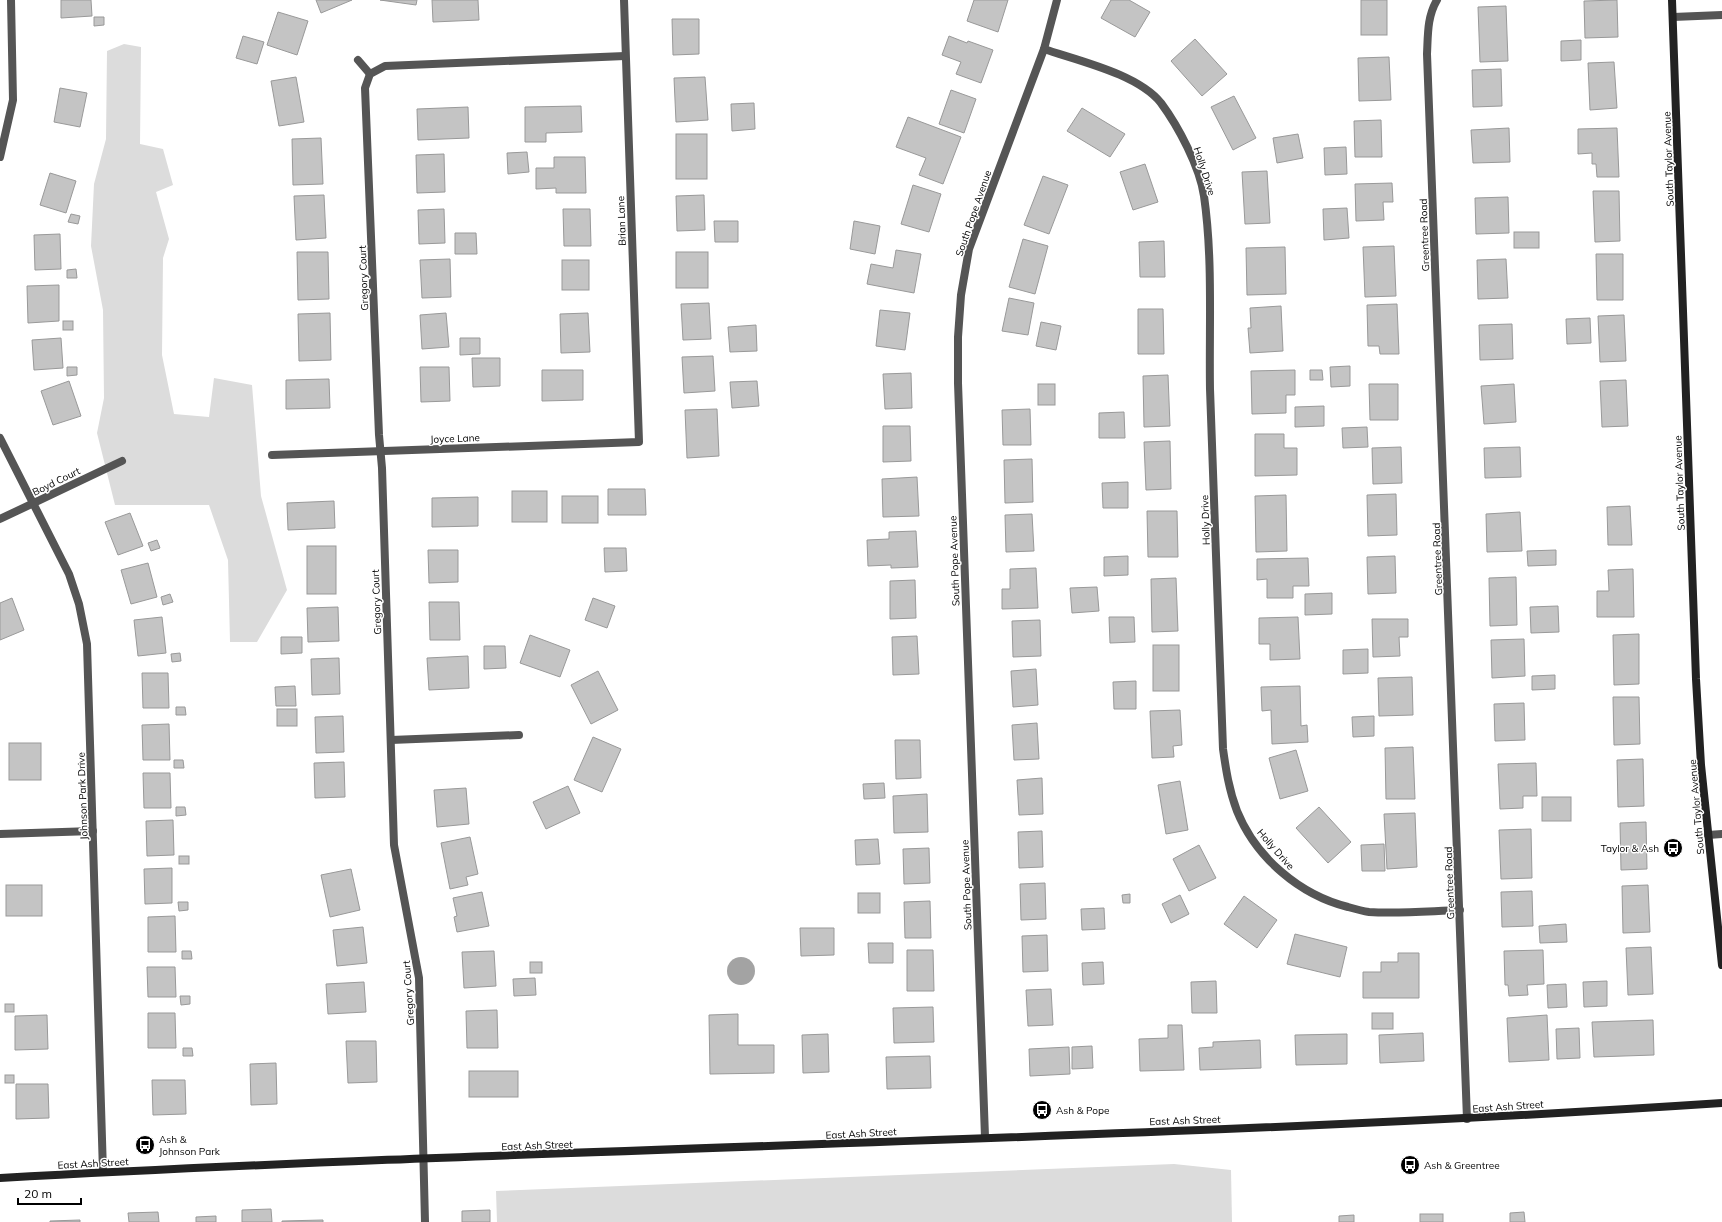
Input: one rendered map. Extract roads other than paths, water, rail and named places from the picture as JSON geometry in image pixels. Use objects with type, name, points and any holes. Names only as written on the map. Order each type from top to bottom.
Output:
[{"type":"street","points":[[0,157],[13,100],[11,0]]},
{"type":"street","name":"Brian Lane","points":[[624,0],[639,442]]},
{"type":"street","name":"South Pope Avenue","points":[[985,1137],[958,399],[958,336],[961,295],[969,249],[1044,49],[1056,0]]},
{"type":"street","name":"Greentree Road","points":[[1436,0],[1431,9],[1428,24],[1428,54],[1467,1119]]},
{"type":"street","name":"South Taylor Avenue","points":[[1672,0],[1696,679],[1701,765],[1722,965]]},
{"type":"street","points":[[1672,17],[1722,16]]},
{"type":"street","name":"Holly Drive","points":[[1044,49],[1134,80],[1159,101],[1176,125],[1186,146],[1204,194],[1209,266],[1210,396],[1223,748],[1228,782],[1238,812],[1253,840],[1278,869],[1298,885],[1329,902],[1368,912],[1460,910]]},
{"type":"street","points":[[358,60],[370,74],[385,66],[625,56]]},
{"type":"street","name":"Gregory Court","points":[[370,74],[365,88],[394,845],[419,978],[426,1222]]},
{"type":"street","name":"Johnson Park Drive","points":[[0,438],[69,574],[79,604],[87,644],[103,1172]]},
{"type":"street","name":"Joyce Lane","points":[[272,455],[639,442]]},
{"type":"street","name":"Boyd Court","points":[[0,519],[122,461]]},
{"type":"street","points":[[391,740],[519,735]]},
{"type":"street","points":[[0,834],[93,831]]},
{"type":"street","points":[[1708,835],[1722,834]]},
{"type":"street","name":"East Ash Street","points":[[0,1178],[103,1172],[424,1159],[1467,1119],[1722,1103]]},
{"type":"place","name":"Taylor & Ash","points":[[1673,848]]},
{"type":"place","name":"Ash & Pope","points":[[1042,1110]]},
{"type":"place","name":"Ash & Johnson Park","points":[[145,1145]]},
{"type":"place","name":"Ash & Greentree","points":[[1410,1165]]}]
